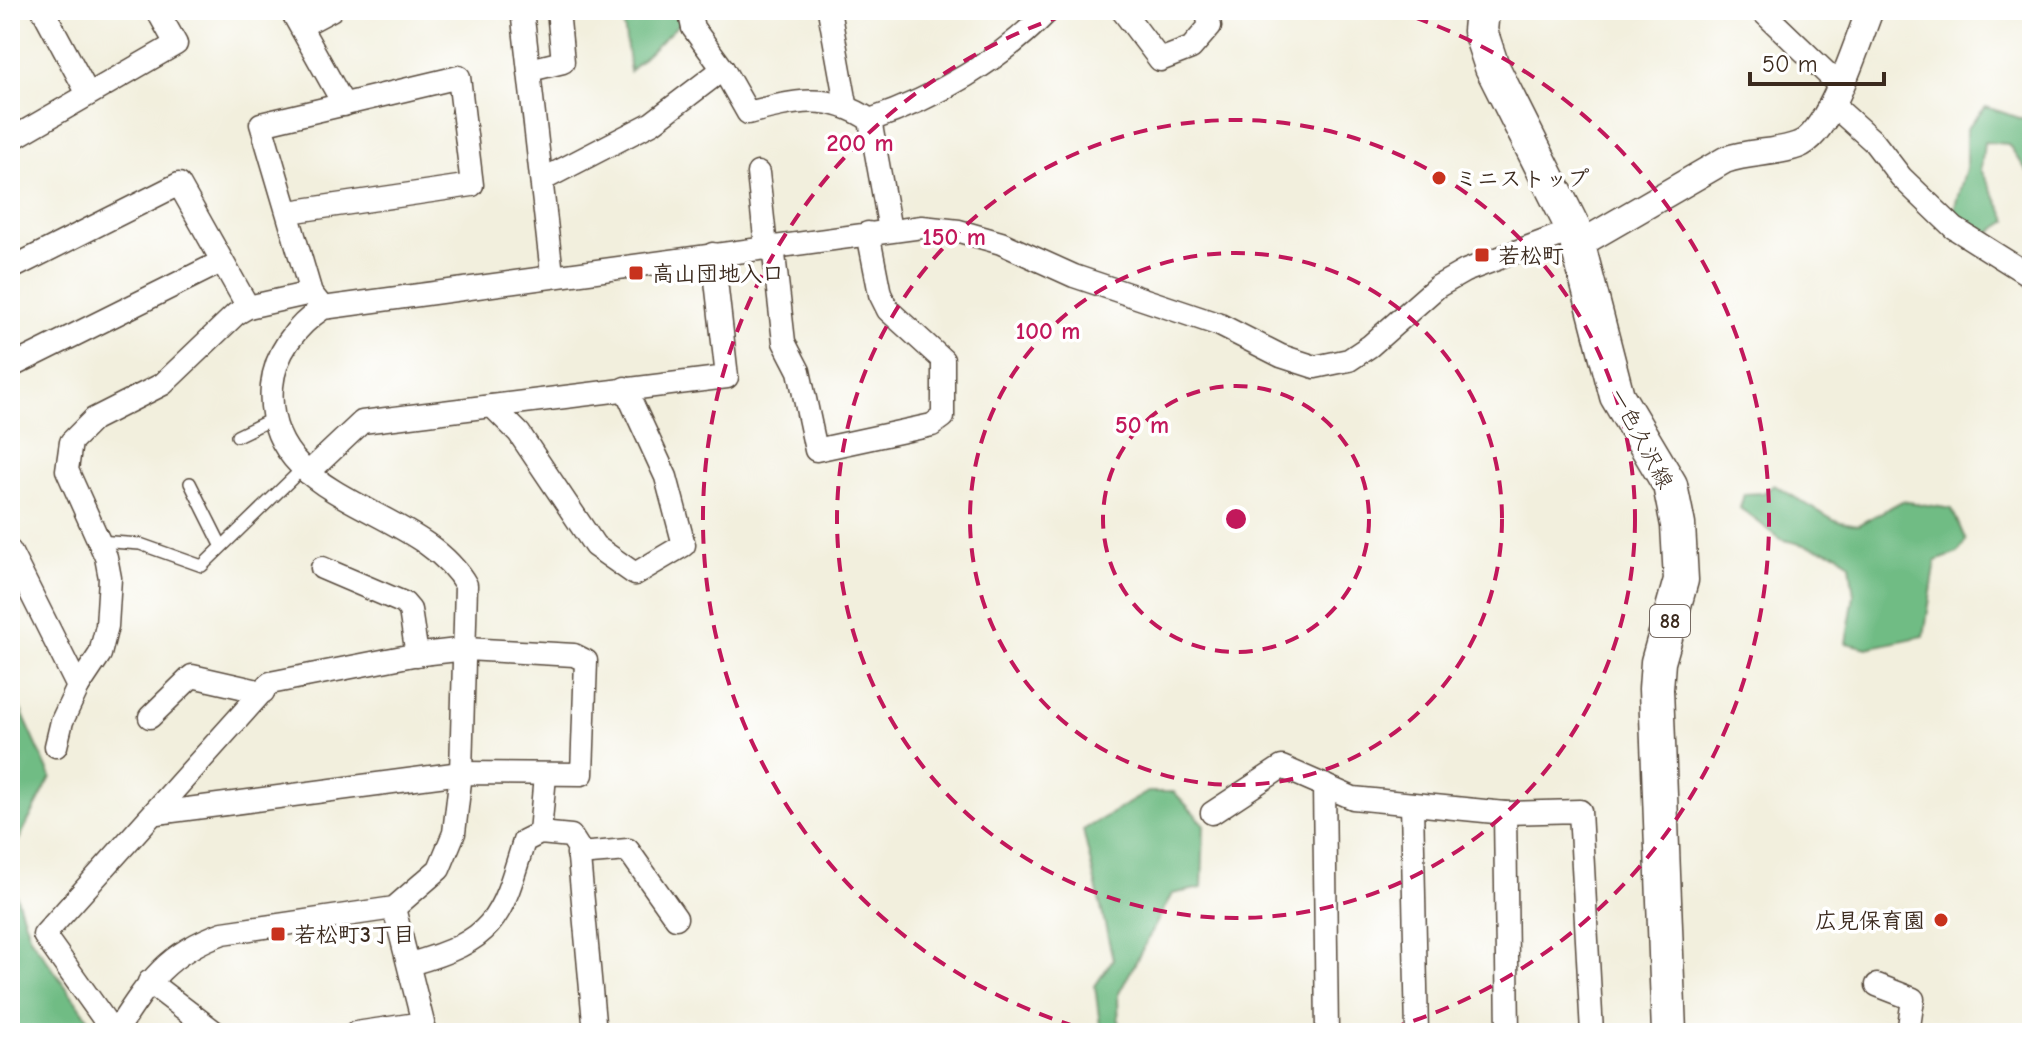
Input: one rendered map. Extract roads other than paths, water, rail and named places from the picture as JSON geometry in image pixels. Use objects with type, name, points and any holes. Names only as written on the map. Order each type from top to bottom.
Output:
[{"type":"main road","name":"一色久沢線","points":[[1482,10],[1480,31],[1492,67],[1576,237],[1610,377],[1626,412],[1670,485],[1678,525],[1681,580],[1658,662],[1656,689],[1669,1033]]},
{"type":"street","points":[[43,10],[88,94]]},
{"type":"street","points":[[10,140],[176,44],[157,10]]},
{"type":"street","points":[[331,10],[296,18],[344,105]]},
{"type":"street","points":[[522,10],[544,179],[552,274]]},
{"type":"street","points":[[530,70],[563,62],[558,10]]},
{"type":"street","points":[[689,10],[693,28],[723,69],[748,113],[794,102],[846,104],[870,120]]},
{"type":"street","points":[[829,10],[846,104]]},
{"type":"street","points":[[870,120],[902,109],[962,80],[1049,10]]},
{"type":"street","points":[[1122,10],[1160,60],[1191,48],[1210,26],[1206,10]]},
{"type":"street","points":[[1761,10],[1836,95],[1901,177],[1954,228],[2032,277]]},
{"type":"street","points":[[56,746],[62,721],[78,687],[100,654],[107,626],[110,578],[98,541],[67,470],[71,442],[94,419],[163,384],[248,307],[934,228],[1001,243],[1074,276],[1220,325],[1281,356],[1315,367],[1349,360],[1370,346],[1437,287],[1465,271],[1576,237],[1725,160],[1742,154],[1779,151],[1803,144],[1819,128],[1836,95],[1870,10]]},
{"type":"street","points":[[544,179],[652,123],[723,69]]},
{"type":"street","points":[[289,212],[472,185],[459,77],[261,124],[289,212],[317,300]]},
{"type":"street","points":[[758,173],[784,342],[799,371],[816,450],[932,425],[943,417],[943,360],[888,310],[880,294],[879,232],[870,120]]},
{"type":"street","points":[[10,269],[179,184],[248,307]]},
{"type":"street","points":[[306,470],[362,422],[727,377],[713,254]]},
{"type":"street","points":[[10,367],[221,262]]},
{"type":"street","points":[[157,813],[461,773],[582,774],[586,661],[574,655],[466,649],[417,655],[270,683],[157,813],[44,935],[114,1033],[149,982],[174,955],[223,933],[394,908],[428,882],[448,853],[454,833],[461,773],[466,649],[466,585],[448,560],[417,535],[350,502],[306,470],[292,455],[274,418],[274,368],[317,300]]},
{"type":"street","points":[[492,406],[519,433],[595,546],[635,574],[684,545],[666,477],[625,388]]},
{"type":"street","points":[[10,551],[78,687]]},
{"type":"street","points":[[322,568],[404,603],[410,610],[417,655]]},
{"type":"street","points":[[150,717],[192,676],[263,692]]},
{"type":"street","points":[[1212,813],[1282,767],[1353,798],[1505,813],[1580,811],[1592,1033]]},
{"type":"street","points":[[540,833],[545,775]]},
{"type":"street","points":[[1324,785],[1327,1033]]},
{"type":"street","points":[[1412,804],[1417,1033]]},
{"type":"street","points":[[1505,813],[1508,1033]]},
{"type":"street","points":[[410,964],[451,953],[480,935],[499,915],[524,841],[540,833],[571,836],[578,854],[595,1033]]},
{"type":"street","points":[[578,854],[628,850],[676,918]]},
{"type":"street","points":[[356,1033],[423,1023],[394,908]]},
{"type":"street","points":[[149,982],[216,1033]]},
{"type":"street","points":[[1877,985],[1913,999],[1908,1033]]},
{"type":"lane","points":[[237,436],[274,418]]},
{"type":"lane","points":[[98,541],[140,544],[202,566],[221,545],[306,470]]},
{"type":"lane","points":[[190,483],[221,545]]},
{"type":"place","name":"ミニストップ","points":[[1439,178]]},
{"type":"place","name":"若松町","points":[[1482,255]]},
{"type":"place","name":"高山団地入口","points":[[636,273]]},
{"type":"place","name":"広見保育園","points":[[1941,920]]},
{"type":"place","name":"若松町3丁目","points":[[278,934]]}]
